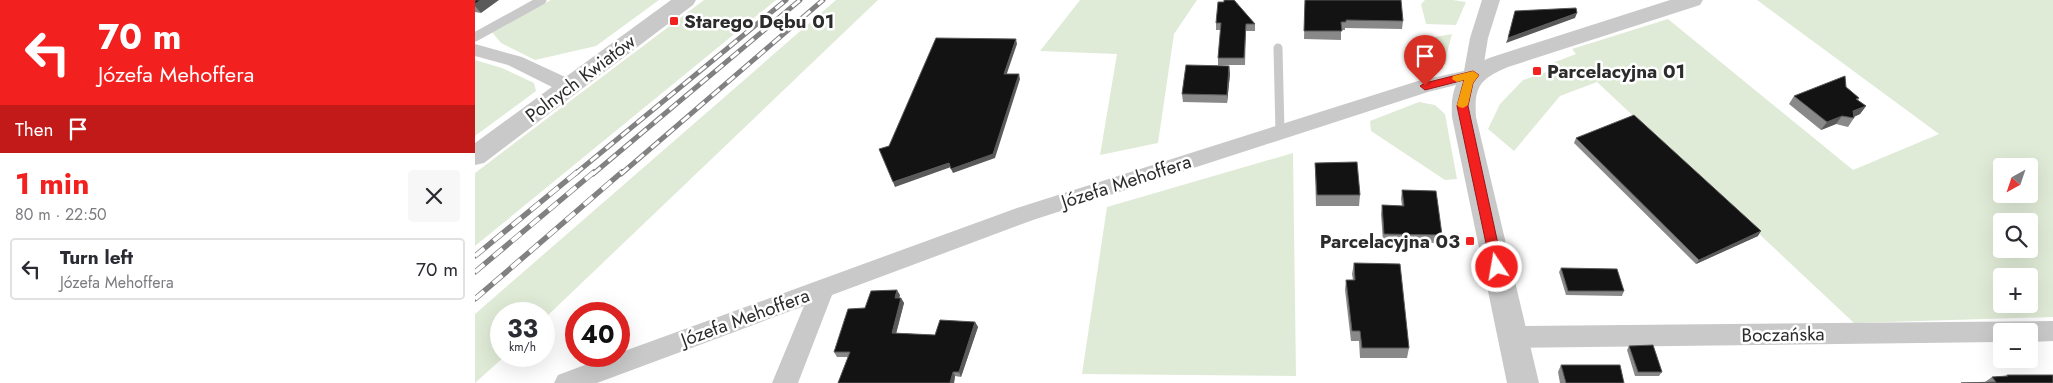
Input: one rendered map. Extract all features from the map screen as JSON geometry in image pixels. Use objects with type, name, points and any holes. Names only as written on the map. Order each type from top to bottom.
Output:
[{"type":"street","name":"Polnych Kwiatów","points":[[475,156],[685,0]]},
{"type":"street","points":[[1491,0],[1479,38],[1473,75],[1468,82],[1462,106],[1523,383]]},
{"type":"street","name":"Józefa Mehoffera","points":[[567,383],[1025,214],[1425,86],[1473,75],[1483,68],[1500,62],[1692,0]]},
{"type":"street","points":[[475,50],[515,61],[569,87]]},
{"type":"street","points":[[785,383],[823,288]]},
{"type":"street","name":"Boczańska","points":[[1512,337],[2053,331]]},
{"type":"lane","points":[[475,37],[542,0]]},
{"type":"lane","points":[[1278,48],[1281,132]]},
{"type":"green space","points":[[551,0],[659,0],[596,46],[535,60],[501,43],[492,32]]},
{"type":"green space","points":[[704,0],[776,0],[475,246],[475,173]]},
{"type":"green space","points":[[836,0],[878,0],[555,308],[555,302],[490,302],[490,367],[493,367],[475,383],[475,314]]},
{"type":"green space","points":[[1080,0],[1197,0],[1174,34],[1158,143],[1100,155],[1117,54],[1040,51]]},
{"type":"green space","points":[[1425,0],[1466,2],[1456,25],[1426,24],[1421,4]]},
{"type":"green space","points":[[1757,0],[2053,0],[2053,317],[1854,323],[1597,82],[1560,96],[1514,151],[1488,129],[1500,104],[1523,80],[1552,70],[1547,65],[1576,54],[1572,49],[1668,19],[1853,170],[1939,134]]},
{"type":"green space","points":[[1452,34],[1446,64],[1426,70],[1433,62],[1429,38]]},
{"type":"green space","points":[[475,60],[502,68],[534,83],[536,91],[475,136]]},
{"type":"green space","points":[[1419,102],[1435,105],[1445,114],[1457,179],[1445,180],[1371,131],[1370,121]]},
{"type":"green space","points":[[1293,153],[1296,376],[1082,374],[1107,207]]},
{"type":"building","points":[[1224,0],[1234,0],[1255,24],[1246,24],[1244,58],[1218,58],[1221,23],[1216,23],[1218,2],[1224,2]]},
{"type":"building","points":[[1305,0],[1401,0],[1403,21],[1346,20],[1346,22],[1341,22],[1342,31],[1304,31]]},
{"type":"building","points":[[1576,8],[1577,13],[1508,38],[1515,11]]},
{"type":"building","points":[[936,38],[1016,39],[1004,74],[1019,74],[993,154],[951,169],[949,163],[893,182],[879,149],[889,146]]},
{"type":"building","points":[[1186,65],[1229,66],[1227,95],[1182,94]]},
{"type":"building","points":[[1845,76],[1846,87],[1859,98],[1856,99],[1866,106],[1853,111],[1854,118],[1842,116],[1827,122],[1794,96]]},
{"type":"building","points":[[1634,115],[1761,231],[1699,260],[1576,138]]},
{"type":"building","points":[[1357,162],[1360,195],[1317,195],[1315,163]]},
{"type":"building","points":[[1402,190],[1436,191],[1442,235],[1384,234],[1382,205],[1404,206]]},
{"type":"building","points":[[1354,263],[1400,264],[1409,348],[1362,348],[1360,331],[1352,331],[1346,280],[1355,280]]},
{"type":"building","points":[[1561,268],[1617,269],[1624,291],[1568,291]]},
{"type":"building","points":[[897,290],[895,298],[901,298],[892,333],[935,335],[940,320],[975,322],[959,372],[953,372],[950,383],[838,383],[850,352],[834,352],[848,309],[865,308],[871,291]]},
{"type":"building","points":[[1653,345],[1662,372],[1638,372],[1629,346]]},
{"type":"building","points":[[1561,365],[1620,365],[1624,383],[1566,383]]},
{"type":"building","points":[[2007,375],[2053,375],[2053,383],[1961,383],[1996,382],[1992,377]]},
{"type":"railway","points":[[575,174],[786,0]]},
{"type":"railway","points":[[593,174],[800,0]]},
{"type":"railway","points":[[621,174],[823,0]]},
{"type":"railway","points":[[475,256],[577,172]]},
{"type":"railway","points":[[475,272],[594,172]]},
{"type":"railway","points":[[475,299],[622,172]]},
{"type":"slow traffic","points":[[1457,79],[1473,75],[1468,82],[1463,105]]},
{"type":"place","name":"Starego Dębu 01","points":[[674,21]]},
{"type":"place","name":"Parcelacyjna 01","points":[[1537,71]]},
{"type":"place","name":"Parcelacyjna 03","points":[[1470,241]]},
{"type":"route","points":[[1425,86],[1473,75],[1468,82],[1462,106],[1497,267]]}]
